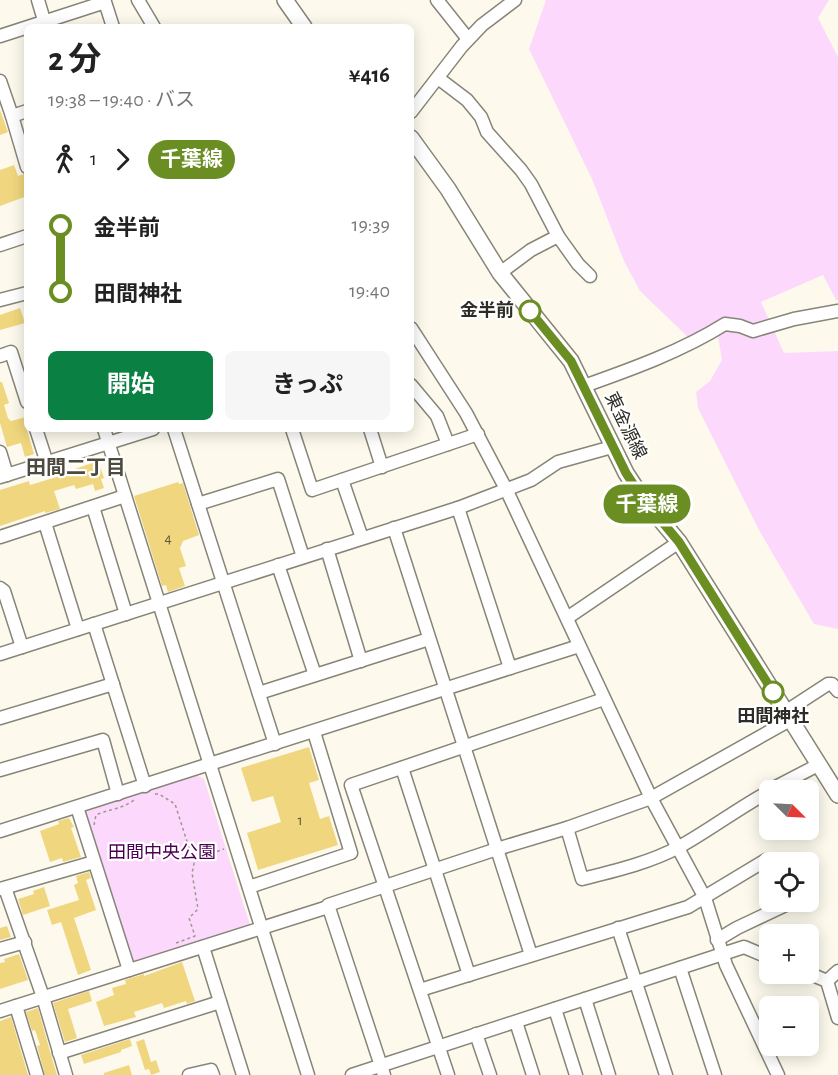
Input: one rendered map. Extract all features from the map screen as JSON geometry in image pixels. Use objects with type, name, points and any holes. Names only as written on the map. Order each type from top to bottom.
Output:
[{"type":"main road","points":[[285,0],[302,24]]},
{"type":"main road","name":"東金源線","points":[[414,142],[448,189],[500,273],[571,361],[612,447],[643,499],[679,542],[838,795]]},
{"type":"street","points":[[38,0],[45,24],[105,2],[112,24]]},
{"type":"street","points":[[138,0],[152,24]]},
{"type":"street","points":[[438,0],[468,39]]},
{"type":"street","points":[[414,108],[468,39],[482,25],[515,0]]},
{"type":"street","points":[[0,36],[24,30]]},
{"type":"street","points":[[438,78],[467,100],[481,117],[487,132],[531,184],[558,236],[578,264],[590,276]]},
{"type":"street","points":[[0,81],[24,156]]},
{"type":"street","points":[[12,116],[24,112]]},
{"type":"street","points":[[500,273],[531,250],[558,236]]},
{"type":"street","points":[[0,245],[24,237]]},
{"type":"street","points":[[0,300],[24,294]]},
{"type":"street","points":[[584,386],[638,367],[725,324],[753,331],[794,319],[838,311]]},
{"type":"street","points":[[416,343],[478,434],[506,489],[651,798],[705,898],[722,954],[777,1075]]},
{"type":"street","points":[[0,356],[11,352],[24,393]]},
{"type":"street","points":[[414,389],[437,416],[448,444]]},
{"type":"street","points":[[37,432],[47,463]]},
{"type":"street","points":[[105,432],[309,1075]]},
{"type":"street","points":[[0,452],[3,476],[144,432]]},
{"type":"street","points":[[175,432],[275,744]]},
{"type":"street","points":[[293,432],[312,490],[478,434]]},
{"type":"street","points":[[370,432],[382,467]]},
{"type":"street","points":[[0,654],[458,508],[531,480],[558,462],[612,447]]},
{"type":"street","points":[[198,504],[278,479],[303,557]]},
{"type":"street","points":[[342,480],[362,538]]},
{"type":"street","points":[[0,537],[125,496]]},
{"type":"street","points":[[93,507],[126,614]]},
{"type":"street","points":[[458,508],[510,668]]},
{"type":"street","points":[[45,524],[78,629]]},
{"type":"street","points":[[394,528],[531,955]]},
{"type":"street","points":[[567,618],[679,542]]},
{"type":"street","points":[[327,549],[361,661]]},
{"type":"street","points":[[278,565],[315,675]]},
{"type":"street","points":[[0,588],[4,591],[22,647]]},
{"type":"street","points":[[94,624],[148,790]]},
{"type":"street","points":[[259,693],[429,639]]},
{"type":"street","points":[[0,831],[118,794],[148,790],[211,765],[579,646]]},
{"type":"street","points":[[0,718],[113,684]]},
{"type":"street","points":[[0,1011],[328,907],[328,905],[567,828],[651,798],[788,716],[828,684],[832,684],[838,691]]},
{"type":"street","points":[[448,1075],[351,785],[604,699]]},
{"type":"street","points":[[249,886],[351,853],[314,732]]},
{"type":"street","points":[[0,770],[103,740],[118,794]]},
{"type":"street","points":[[790,780],[818,765]]},
{"type":"street","points":[[402,768],[469,975]]},
{"type":"street","points":[[567,828],[582,879],[621,869],[678,848],[759,797]]},
{"type":"street","points":[[77,807],[129,970]]},
{"type":"street","points":[[66,1075],[25,942],[3,889],[94,862]]},
{"type":"street","points":[[420,990],[688,907],[759,864]]},
{"type":"street","points":[[328,907],[382,1070]]},
{"type":"street","points":[[717,940],[771,912]]},
{"type":"street","points":[[618,928],[666,1075]]},
{"type":"street","points":[[0,949],[25,942]]},
{"type":"street","points":[[203,947],[243,1075]]},
{"type":"street","points":[[352,1075],[382,1070],[438,1047],[744,947],[759,953]]},
{"type":"street","points":[[680,968],[715,1075]]},
{"type":"street","points":[[827,981],[838,971]]},
{"type":"street","points":[[819,978],[827,981]]},
{"type":"street","points":[[827,981],[838,1018]]},
{"type":"street","points":[[585,999],[609,1075]]},
{"type":"street","points":[[59,1053],[220,1002]]},
{"type":"street","points":[[16,1006],[37,1075]]},
{"type":"street","points":[[555,1009],[576,1075]]},
{"type":"street","points":[[516,1022],[533,1075]]},
{"type":"street","points":[[477,1034],[490,1075]]},
{"type":"street","points":[[189,1075],[211,1070],[213,1075]]},
{"type":"path","points":[[148,790],[175,804],[195,860],[192,873],[198,909],[189,918],[195,936],[173,944]]},
{"type":"path","points":[[94,830],[96,815],[108,809],[126,807],[134,800]]},
{"type":"path","points":[[195,860],[236,845]]},
{"type":"green space","points":[[546,0],[829,0],[818,18],[838,57],[838,300],[823,275],[761,302],[784,353],[838,351],[838,629],[814,624],[759,530],[698,408],[696,392],[710,381],[722,360],[718,336],[689,338],[640,291],[624,261],[592,179],[529,49]]},
{"type":"green space","name":"田間中央公園","points":[[196,775],[204,779],[250,925],[247,928],[136,965],[131,962],[84,816],[88,809]]},
{"type":"building","points":[[0,110],[8,132],[0,135]]},
{"type":"building","points":[[14,165],[18,176],[24,174],[24,197],[0,206],[0,170]]},
{"type":"building","points":[[20,308],[24,323],[0,330],[0,315]]},
{"type":"building","points":[[0,382],[2,382],[9,403],[4,405],[8,418],[11,421],[24,418],[24,432],[28,432],[34,454],[25,457],[21,443],[7,447],[0,423]]},
{"type":"building","points":[[98,461],[104,478],[101,479],[104,488],[95,491],[93,484],[76,489],[74,485],[54,491],[60,509],[45,513],[45,511],[0,526],[0,490],[29,481],[30,485],[70,473],[69,471]]},
{"type":"building","points":[[178,482],[183,483],[199,535],[183,541],[180,548],[186,566],[179,568],[185,586],[168,592],[166,585],[162,586],[134,496]]},
{"type":"building","points":[[309,747],[319,780],[309,783],[320,819],[329,816],[338,845],[258,870],[247,833],[281,822],[273,796],[252,802],[241,768]]},
{"type":"building","points":[[69,818],[74,827],[71,828],[81,857],[63,862],[62,858],[50,862],[40,831]]},
{"type":"building","points":[[89,872],[91,878],[86,880],[96,910],[74,918],[91,970],[78,975],[61,922],[52,925],[47,910],[79,900],[74,885],[78,883],[76,876]]},
{"type":"building","points":[[44,887],[50,906],[23,915],[18,899],[34,894],[33,891]]},
{"type":"building","points":[[7,926],[11,937],[0,940],[0,928]]},
{"type":"building","points":[[19,954],[28,980],[0,989],[0,963],[5,962],[4,959]]},
{"type":"building","points":[[182,962],[195,1001],[187,1004],[186,1001],[164,1008],[162,1003],[134,1012],[136,1017],[104,1026],[96,1002],[114,995],[112,988],[126,984],[125,980],[144,974],[144,976]]},
{"type":"building","points":[[89,991],[92,1001],[68,1009],[77,1038],[65,1042],[53,1003]]},
{"type":"building","points":[[38,1008],[57,1075],[45,1075],[37,1046],[40,1045],[35,1030],[32,1031],[26,1012]]},
{"type":"building","points":[[11,1017],[28,1075],[0,1075],[0,1021]]},
{"type":"building","points":[[130,1039],[132,1046],[121,1052],[84,1064],[81,1055]]},
{"type":"building","points":[[144,1039],[151,1062],[156,1060],[160,1072],[151,1075],[149,1069],[145,1070],[136,1042]]},
{"type":"building","points":[[129,1065],[132,1075],[104,1075],[104,1073]]},
{"type":"bus line","name":"千葉線","points":[[530,311],[571,361],[626,473],[643,499],[679,542],[773,692]]},
{"type":"place","name":"金半前","points":[[530,311]]},
{"type":"place","name":"田間神社","points":[[773,692]]},
{"type":"district","name":"田間二丁目","points":[[76,468]]}]
